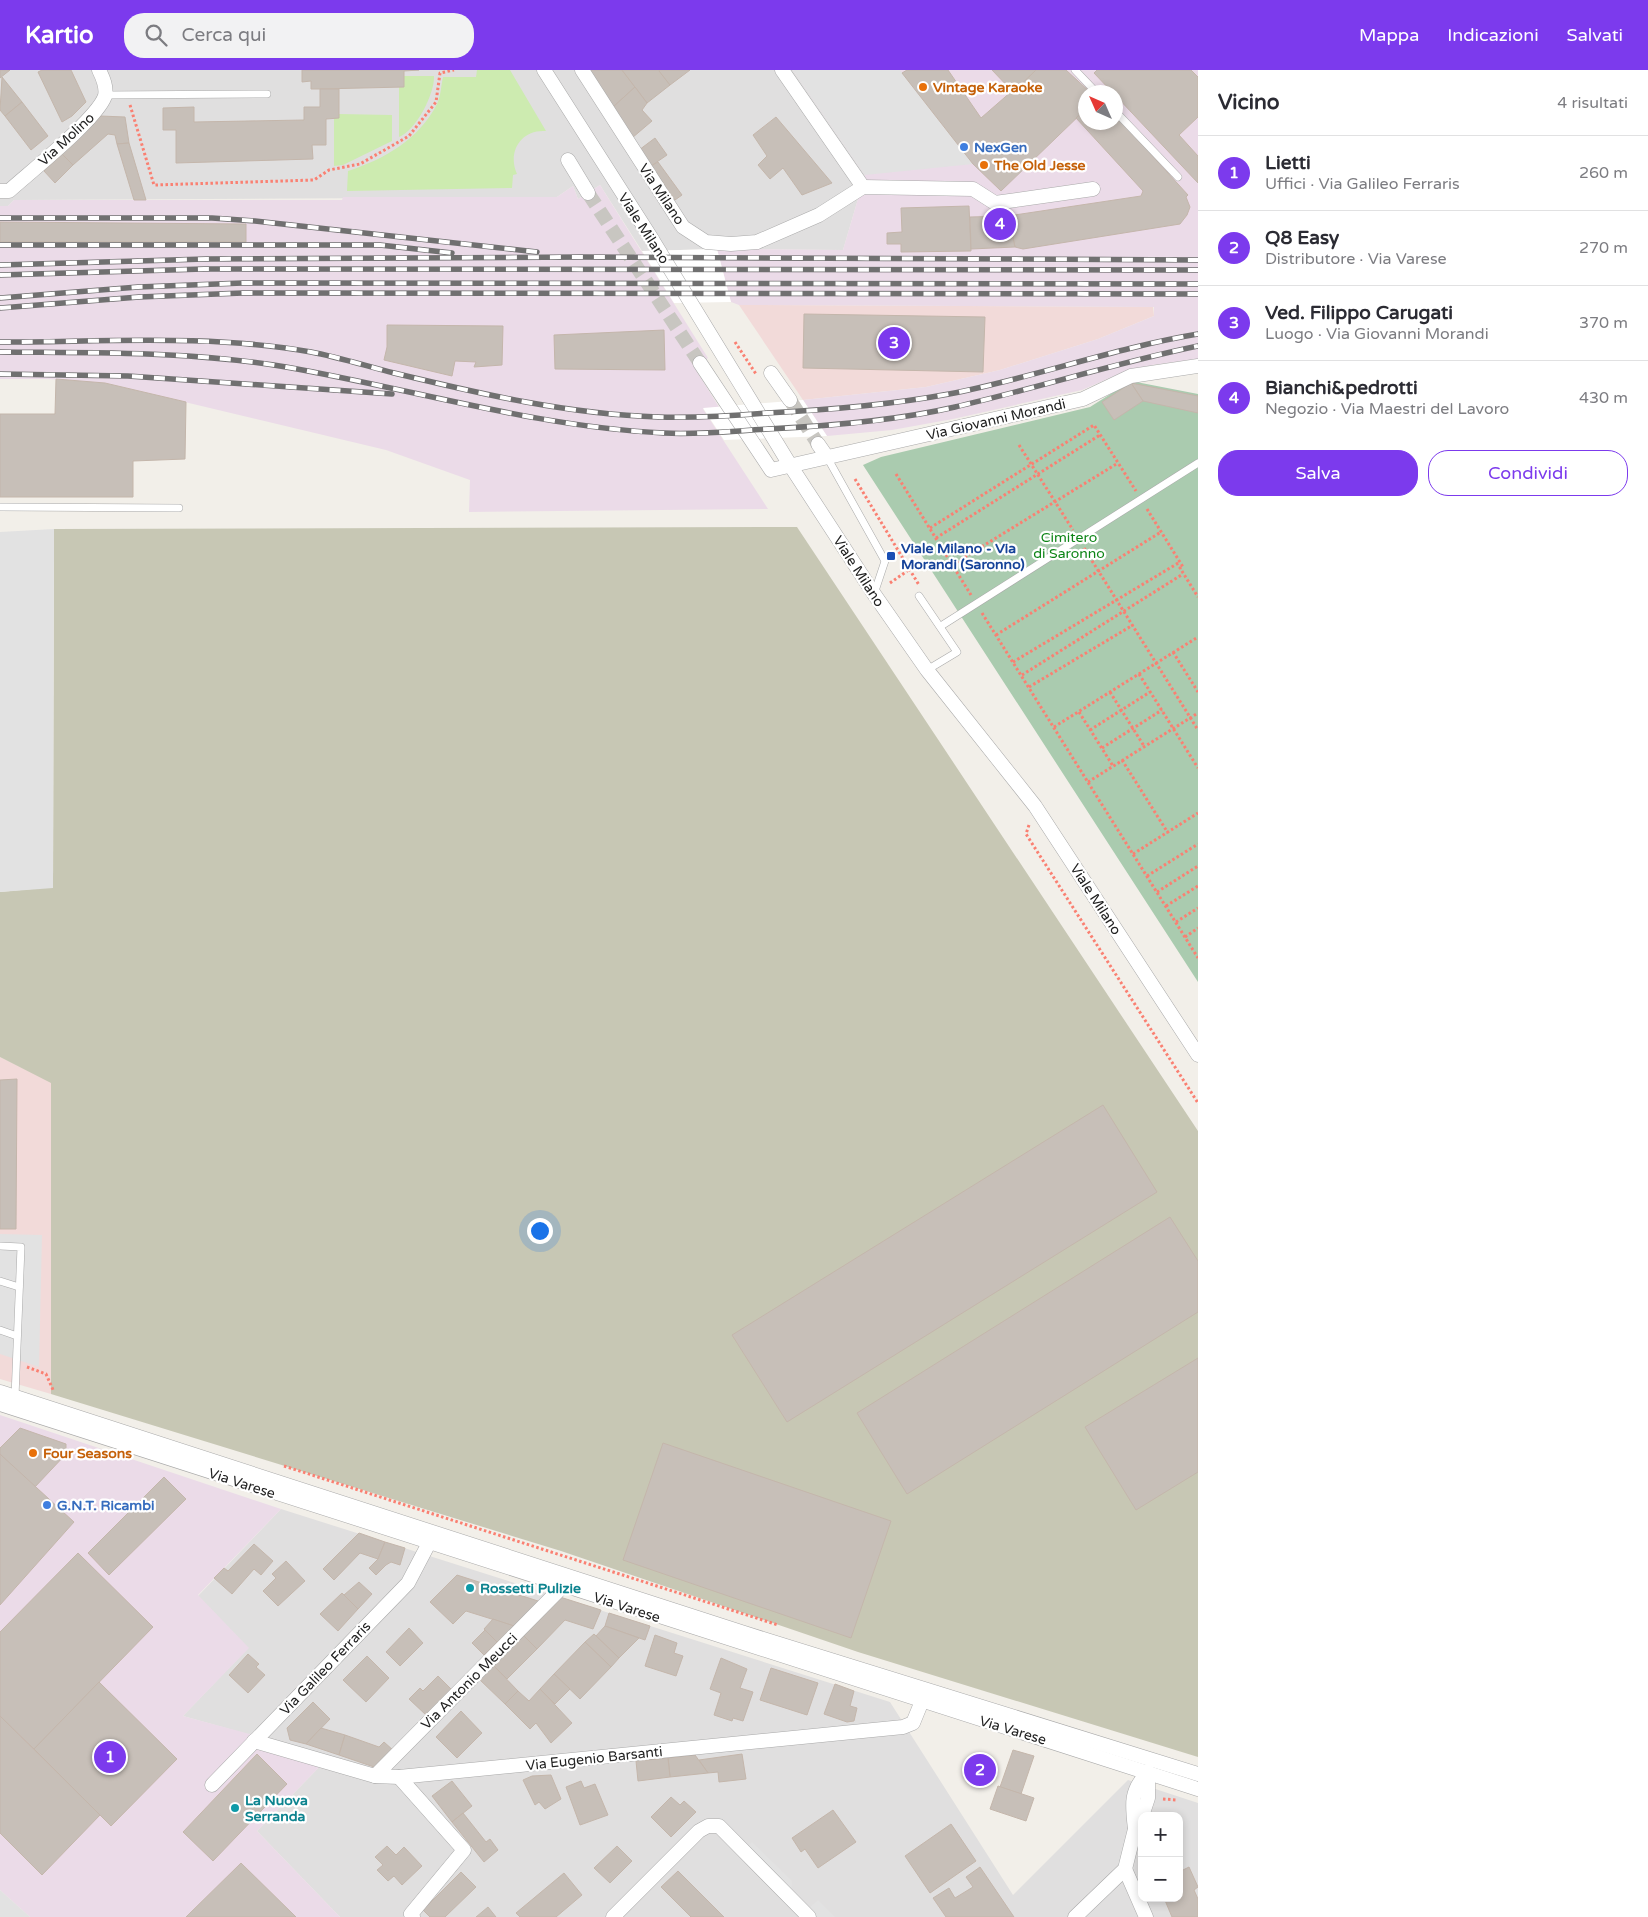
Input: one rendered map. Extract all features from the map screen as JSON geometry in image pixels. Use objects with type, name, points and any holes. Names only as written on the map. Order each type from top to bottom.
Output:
[{"type":"street","points":[[99,70],[105,83],[105,95]]},
{"type":"street","name":"Viale Milano","points":[[544,70],[650,236],[790,465],[874,594],[927,670],[1035,806],[1198,1055]]},
{"type":"street","name":"Via Milano","points":[[582,70],[683,227],[706,242],[731,244],[757,242],[819,215],[863,187]]},
{"type":"street","points":[[782,70],[863,187],[973,189],[995,203],[1093,189]]},
{"type":"street","name":"Via Molino","points":[[4,191],[95,114],[105,95]]},
{"type":"street","points":[[568,160],[588,193]]},
{"type":"street","name":"Via Giovanni Morandi","points":[[700,363],[770,470],[1083,399],[1131,376],[1198,366]]},
{"type":"street","points":[[771,372],[790,400]]},
{"type":"street","points":[[818,444],[827,457]]},
{"type":"street","name":"Via Varese","points":[[0,1392],[744,1633],[1198,1774]]},
{"type":"street","name":"Via Varese","points":[[0,1404],[1198,1789]]},
{"type":"street","name":"Via Galileo Ferraris","points":[[212,1786],[408,1583],[429,1543]]},
{"type":"street","name":"Via Antonio Meucci","points":[[375,1776],[563,1586]]},
{"type":"street","name":"Via Eugenio Barsanti","points":[[254,1741],[375,1776],[398,1777],[903,1727],[913,1723],[922,1701]]},
{"type":"street","points":[[1143,1812],[1148,1798],[1148,1772]]},
{"type":"street","points":[[1135,1830],[1133,1797],[1138,1783],[1148,1772]]},
{"type":"street","points":[[398,1777],[464,1850],[411,1914],[413,1917]]},
{"type":"street","points":[[1076,1917],[1125,1869],[1138,1824]]},
{"type":"street","points":[[615,1916],[700,1831],[708,1826],[719,1826],[809,1917]]},
{"type":"street","points":[[1125,1869],[1146,1917]]},
{"type":"lane","points":[[1075,70],[1089,85]]},
{"type":"lane","points":[[105,95],[267,94]]},
{"type":"lane","points":[[1123,119],[1178,177]]},
{"type":"lane","points":[[827,457],[885,561],[874,594]]},
{"type":"lane","points":[[941,626],[1198,463]]},
{"type":"lane","points":[[0,507],[179,508]]},
{"type":"lane","points":[[920,596],[957,652],[927,670]]},
{"type":"lane","points":[[0,1246],[21,1246],[15,1397]]},
{"type":"lane","points":[[0,1281],[19,1287]]},
{"type":"lane","points":[[0,1330],[17,1336]]},
{"type":"path","points":[[127,94],[154,184],[314,180],[328,170],[360,164],[409,136],[436,102],[440,73],[454,70]]},
{"type":"path","points":[[732,337],[756,374],[771,372]]},
{"type":"path","points":[[930,528],[1094,425],[1180,562],[1183,574],[1198,597]]},
{"type":"path","points":[[936,538],[1100,435]]},
{"type":"path","points":[[1019,445],[1198,730]]},
{"type":"path","points":[[952,565],[1118,463]]},
{"type":"path","points":[[854,478],[919,585],[920,596]]},
{"type":"path","points":[[996,635],[1161,532]]},
{"type":"path","points":[[1013,662],[1180,562]]},
{"type":"path","points":[[1022,675],[1183,574]]},
{"type":"path","points":[[1029,688],[1133,625]]},
{"type":"path","points":[[1198,637],[1054,727],[1185,937],[1197,952],[1198,958]]},
{"type":"path","points":[[1173,652],[1198,692]]},
{"type":"path","points":[[1139,674],[1198,768]]},
{"type":"path","points":[[1110,692],[1144,746]]},
{"type":"path","points":[[1090,730],[1150,692]]},
{"type":"path","points":[[1102,748],[1162,710]]},
{"type":"path","points":[[1079,712],[1113,766]]},
{"type":"path","points":[[1088,782],[1198,713]]},
{"type":"path","points":[[1122,760],[1168,833]]},
{"type":"path","points":[[1035,806],[1026,834],[1198,1103]]},
{"type":"path","points":[[1133,854],[1198,814]]},
{"type":"path","points":[[1147,876],[1198,844]]},
{"type":"path","points":[[1157,892],[1198,866]]},
{"type":"path","points":[[1166,906],[1198,886]]},
{"type":"path","points":[[1176,922],[1198,908]]},
{"type":"path","points":[[1185,937],[1198,928]]},
{"type":"path","points":[[16,1364],[46,1374],[53,1392],[62,1395]]},
{"type":"path","points":[[282,1465],[786,1628]]},
{"type":"shaded area","points":[[0,70],[793,70],[865,175],[843,250],[717,249],[642,251],[600,185],[578,199],[573,186],[557,197],[14,200],[8,206],[0,206]]},
{"type":"shaded area","points":[[793,70],[1198,70],[1198,359],[1152,365],[1119,374],[1082,390],[953,419],[892,430],[827,436],[803,400],[926,387],[1000,370],[1098,339],[1154,316],[1154,307],[739,305],[731,302],[717,249],[843,250],[865,175]]},
{"type":"shaded area","points":[[793,70],[900,70],[973,164],[865,175]]},
{"type":"shaded area","points":[[600,185],[708,358],[694,367],[719,407],[703,409],[768,509],[469,512],[470,480],[386,450],[105,383],[47,379],[0,379],[0,206],[8,206],[14,200],[342,200],[343,197],[557,197],[573,186],[578,199]]},
{"type":"shaded area","points":[[739,305],[1153,307],[1154,316],[1098,339],[1000,370],[926,387],[803,400]]},
{"type":"shaded area","points":[[797,527],[1198,1131],[1198,1757],[858,1652],[561,1551],[51,1394],[51,1083],[0,1057],[0,892],[53,887],[54,529]]},
{"type":"shaded area","points":[[54,529],[53,888],[0,892],[0,532]]},
{"type":"shaded area","points":[[0,1057],[51,1082],[51,1394],[0,1379]]},
{"type":"shaded area","points":[[0,1234],[42,1235],[39,1367],[0,1354]]},
{"type":"shaded area","points":[[0,1415],[281,1509],[198,1595],[249,1648],[183,1716],[330,1756],[257,1831],[340,1917],[30,1917],[0,1890]]},
{"type":"shaded area","points":[[281,1509],[890,1702],[1013,1895],[1128,1780],[1198,1803],[1198,1917],[340,1917],[257,1831],[329,1757],[183,1716],[248,1648],[198,1596]]},
{"type":"shaded area","points":[[752,1842],[792,1881],[791,1891],[743,1851]]},
{"type":"shaded area","points":[[0,1890],[30,1917],[0,1917]]},
{"type":"shaded area","points":[[818,1900],[835,1917],[809,1917],[804,1913]]},
{"type":"green space","points":[[477,70],[510,70],[546,131],[537,131],[530,134],[518,144],[514,158],[517,174],[513,175],[512,188],[347,191],[348,171],[388,154],[421,128],[437,104],[443,77],[476,77]]},
{"type":"green space","points":[[404,76],[434,76],[428,101],[418,120],[399,137],[399,87],[404,87]]},
{"type":"green space","points":[[339,114],[392,115],[392,141],[343,165],[334,166],[334,118],[339,118]]},
{"type":"green space","name":"Cimitero di Saronno","points":[[1131,381],[1198,394],[1198,982],[863,465],[881,457],[1090,407]]},
{"type":"pier","points":[[717,249],[731,302],[674,303],[642,251]]},
{"type":"pier","points":[[803,400],[827,436],[724,440],[703,408]]},
{"type":"building","points":[[0,70],[10,70],[0,78]]},
{"type":"building","points":[[42,70],[71,70],[86,102],[72,116],[62,122],[38,72]]},
{"type":"building","points":[[302,70],[419,70],[404,71],[404,87],[311,89],[311,81],[302,82]]},
{"type":"building","points":[[589,70],[622,70],[635,87],[612,108]]},
{"type":"building","points":[[622,70],[659,70],[670,85],[647,103]]},
{"type":"building","points":[[690,70],[670,85],[659,71]]},
{"type":"building","points":[[907,70],[948,70],[981,118],[1036,70],[1066,70],[1082,85],[1078,85],[1078,117],[1001,191],[973,164],[902,73]]},
{"type":"building","points":[[992,70],[1036,70],[1013,92]]},
{"type":"building","points":[[1097,70],[1191,70],[1198,77],[1198,117],[1179,135],[1198,156],[1198,183],[1123,103],[1123,85],[1105,85],[1094,73]]},
{"type":"building","points":[[2,77],[22,102],[5,116],[0,110]]},
{"type":"building","points":[[635,87],[647,103],[642,110],[652,121],[632,138],[612,108]]},
{"type":"building","points":[[320,89],[339,89],[339,118],[326,119],[326,145],[312,145],[313,159],[176,163],[176,130],[163,130],[163,108],[194,107],[194,122],[304,120],[304,107],[320,107]]},
{"type":"building","points":[[22,102],[48,136],[31,150],[5,116]]},
{"type":"building","points":[[100,116],[125,117],[129,143],[117,144],[115,135],[108,134],[73,165],[62,154]]},
{"type":"building","points":[[776,117],[832,183],[802,195],[783,168],[770,179],[758,165],[767,156],[753,135]]},
{"type":"building","points":[[1123,124],[1188,195],[1186,197],[1190,207],[1187,215],[1180,224],[1023,249],[1015,247],[1008,216],[1141,196],[1143,191],[1087,130],[1123,130]]},
{"type":"building","points":[[655,138],[667,155],[651,166],[639,150]]},
{"type":"building","points":[[129,143],[146,200],[134,200],[117,144]]},
{"type":"building","points":[[62,154],[73,165],[55,183],[44,171]]},
{"type":"building","points":[[658,162],[682,195],[675,200],[651,166]]},
{"type":"building","points":[[969,206],[971,251],[901,252],[901,244],[887,244],[887,233],[902,232],[901,208]]},
{"type":"building","points":[[1008,216],[1015,247],[971,249],[970,217]]},
{"type":"building","points":[[0,222],[246,224],[246,242],[0,242]]},
{"type":"building","points":[[804,314],[985,317],[983,372],[803,368]]},
{"type":"building","points":[[387,325],[503,326],[502,365],[474,367],[476,362],[455,361],[452,376],[384,360],[387,347]]},
{"type":"building","points":[[664,330],[665,370],[555,369],[554,335]]},
{"type":"building","points":[[56,379],[105,383],[186,402],[185,459],[133,461],[133,497],[0,497],[0,414],[55,414]]},
{"type":"building","points":[[1131,383],[1198,396],[1198,413],[1143,401]]},
{"type":"building","points":[[1131,383],[1143,401],[1114,420],[1102,402]]},
{"type":"building","points":[[17,1079],[16,1229],[0,1229],[0,1080]]},
{"type":"building","points":[[1103,1105],[1157,1192],[787,1422],[732,1335]]},
{"type":"building","points":[[1170,1217],[1198,1261],[1198,1312],[907,1494],[857,1413]]},
{"type":"building","points":[[1198,1358],[1198,1472],[1136,1510],[1085,1427]]},
{"type":"building","points":[[20,1428],[66,1444],[66,1454],[34,1488],[0,1454],[0,1448]]},
{"type":"building","points":[[663,1443],[891,1521],[851,1638],[623,1560]]},
{"type":"building","points":[[0,1454],[74,1522],[0,1605]]},
{"type":"building","points":[[164,1477],[186,1499],[109,1575],[88,1553]]},
{"type":"building","points":[[359,1533],[385,1542],[378,1559],[360,1553],[334,1580],[323,1569]]},
{"type":"building","points":[[385,1542],[405,1548],[400,1565],[391,1562],[376,1575],[369,1568],[378,1559]]},
{"type":"building","points":[[254,1544],[273,1561],[261,1575],[254,1569],[232,1594],[214,1578],[224,1568],[228,1571]]},
{"type":"building","points":[[78,1553],[153,1627],[34,1749],[0,1716],[0,1632]]},
{"type":"building","points":[[286,1561],[305,1581],[278,1606],[263,1591],[276,1578],[272,1574]]},
{"type":"building","name":"Rossetti Pulizie","points":[[457,1575],[538,1601],[514,1626],[466,1611],[453,1624],[430,1602]]},
{"type":"building","points":[[359,1582],[372,1594],[358,1609],[344,1595]]},
{"type":"building","points":[[342,1593],[358,1609],[338,1631],[320,1614]]},
{"type":"building","points":[[560,1597],[601,1610],[593,1629],[565,1620],[537,1649],[523,1635]]},
{"type":"building","points":[[609,1613],[650,1626],[645,1640],[605,1626]]},
{"type":"building","points":[[493,1619],[514,1626],[497,1642],[484,1629]]},
{"type":"building","points":[[605,1626],[639,1638],[619,1658],[596,1636]]},
{"type":"building","points":[[409,1628],[423,1643],[400,1666],[386,1652]]},
{"type":"building","points":[[485,1630],[497,1642],[484,1655],[472,1643]]},
{"type":"building","points":[[594,1634],[619,1658],[611,1667],[585,1642]]},
{"type":"building","points":[[523,1635],[537,1649],[507,1679],[493,1665]]},
{"type":"building","points":[[655,1635],[677,1643],[674,1653],[683,1656],[676,1676],[645,1666]]},
{"type":"building","points":[[585,1642],[611,1667],[580,1699],[554,1674]]},
{"type":"building","points":[[248,1654],[259,1664],[256,1667],[265,1675],[248,1693],[229,1675]]},
{"type":"building","points":[[367,1656],[389,1678],[366,1702],[343,1680]]},
{"type":"building","points":[[721,1658],[747,1669],[740,1688],[753,1692],[743,1721],[733,1718],[732,1721],[714,1715],[721,1693],[710,1689]]},
{"type":"building","points":[[493,1665],[518,1691],[505,1704],[479,1679]]},
{"type":"building","points":[[771,1668],[818,1683],[807,1715],[760,1700]]},
{"type":"building","points":[[554,1674],[570,1689],[555,1704],[540,1689]]},
{"type":"building","points":[[438,1676],[451,1689],[426,1715],[409,1699],[420,1688],[423,1691]]},
{"type":"building","points":[[99,1682],[177,1759],[111,1826],[34,1749]]},
{"type":"building","points":[[835,1684],[854,1691],[850,1706],[857,1708],[854,1721],[847,1722],[824,1714]]},
{"type":"building","points":[[540,1689],[572,1723],[551,1743],[536,1723],[530,1729],[505,1704],[518,1691],[529,1701]]},
{"type":"building","points":[[313,1702],[330,1719],[306,1744],[290,1740],[287,1728]]},
{"type":"building","points":[[461,1711],[482,1733],[457,1758],[436,1737]]},
{"type":"building","points":[[0,1716],[100,1815],[42,1875],[0,1833]]},
{"type":"building","points":[[321,1728],[345,1735],[339,1755],[306,1744]]},
{"type":"building","points":[[345,1735],[379,1747],[384,1742],[394,1751],[377,1768],[339,1755]]},
{"type":"building","points":[[1013,1750],[1034,1756],[1021,1794],[1000,1787]]},
{"type":"building","name":"La Nuova Serranda","points":[[257,1754],[287,1784],[213,1861],[183,1832]]},
{"type":"building","points":[[742,1754],[746,1779],[719,1782],[718,1772],[708,1773],[699,1760]]},
{"type":"building","points":[[695,1755],[708,1773],[670,1777],[668,1758]]},
{"type":"building","points":[[668,1758],[670,1777],[638,1781],[636,1761]]},
{"type":"building","points":[[551,1775],[561,1799],[545,1809],[539,1802],[535,1805],[523,1780],[532,1776]]},
{"type":"building","points":[[452,1781],[472,1806],[452,1822],[432,1796]]},
{"type":"building","points":[[581,1781],[584,1788],[595,1784],[608,1815],[580,1825],[566,1787]]},
{"type":"building","points":[[998,1786],[1034,1798],[1026,1821],[990,1809]]},
{"type":"building","points":[[671,1797],[680,1805],[684,1801],[696,1812],[671,1837],[651,1817]]},
{"type":"building","points":[[833,1810],[856,1842],[818,1868],[805,1849],[801,1852],[792,1838]]},
{"type":"building","points":[[463,1813],[486,1842],[490,1839],[498,1850],[484,1862],[452,1822]]},
{"type":"building","points":[[951,1824],[976,1861],[930,1893],[905,1856]]},
{"type":"building","points":[[387,1846],[396,1855],[404,1847],[422,1866],[402,1885],[394,1876],[388,1881],[377,1870],[383,1865],[375,1857]]},
{"type":"building","points":[[617,1846],[632,1861],[610,1883],[594,1868]]},
{"type":"building","points":[[241,1863],[296,1917],[186,1917]]},
{"type":"building","points":[[980,1867],[1014,1917],[946,1917],[933,1898],[949,1888],[955,1898],[973,1887],[966,1877]]},
{"type":"building","points":[[1189,1867],[1198,1887],[1194,1890],[1198,1899],[1198,1917],[1172,1917],[1166,1902],[1183,1902],[1183,1870]]},
{"type":"building","points":[[678,1871],[724,1917],[691,1917],[661,1887]]},
{"type":"building","points":[[461,1872],[476,1887],[445,1917],[430,1917],[423,1910]]},
{"type":"building","points":[[564,1873],[582,1895],[556,1917],[520,1917],[516,1913]]},
{"type":"building","points":[[488,1907],[496,1917],[476,1917]]},
{"type":"tunnel","points":[[588,193],[700,363]]},
{"type":"tunnel","points":[[790,400],[818,444]]},
{"type":"railway","points":[[0,218],[212,218],[537,252]]},
{"type":"railway","points":[[0,245],[380,245],[452,253]]},
{"type":"railway","points":[[0,265],[206,259],[582,257],[1198,260]]},
{"type":"railway","points":[[0,275],[204,269],[1198,270]]},
{"type":"railway","points":[[0,298],[138,287],[243,283],[1198,284]]},
{"type":"railway","points":[[0,308],[139,297],[243,293],[1198,294]]},
{"type":"railway","points":[[0,342],[156,340],[273,346],[321,354],[427,381],[525,402],[591,412],[685,417],[836,409],[926,398],[1012,380],[1135,347],[1198,334]]},
{"type":"railway","points":[[0,352],[179,355],[250,362],[286,367],[474,406],[569,423],[616,429],[690,434],[838,424],[909,416],[986,400],[1198,346]]},
{"type":"railway","points":[[0,374],[128,376],[392,394]]},
{"type":"place","name":"Vintage Karaoke","points":[[923,87]]},
{"type":"place","name":"NexGen","points":[[964,147]]},
{"type":"place","name":"The Old Jesse","points":[[984,165]]},
{"type":"place","name":"Bianchi&pedrotti","points":[[1000,224]]},
{"type":"place","name":"Ved. Filippo Carugati","points":[[894,343]]},
{"type":"place","name":"Viale Milano - Via Morandi (Saronno)","points":[[891,556]]},
{"type":"place","name":"Four Seasons","points":[[33,1453]]},
{"type":"place","name":"G.N.T. Ricambi","points":[[47,1505]]},
{"type":"place","name":"Rossetti Pulizie","points":[[470,1588]]},
{"type":"place","name":"Lietti","points":[[110,1757]]},
{"type":"place","name":"Q8 Easy","points":[[980,1770]]},
{"type":"place","name":"La Nuova Serranda","points":[[235,1808]]}]
